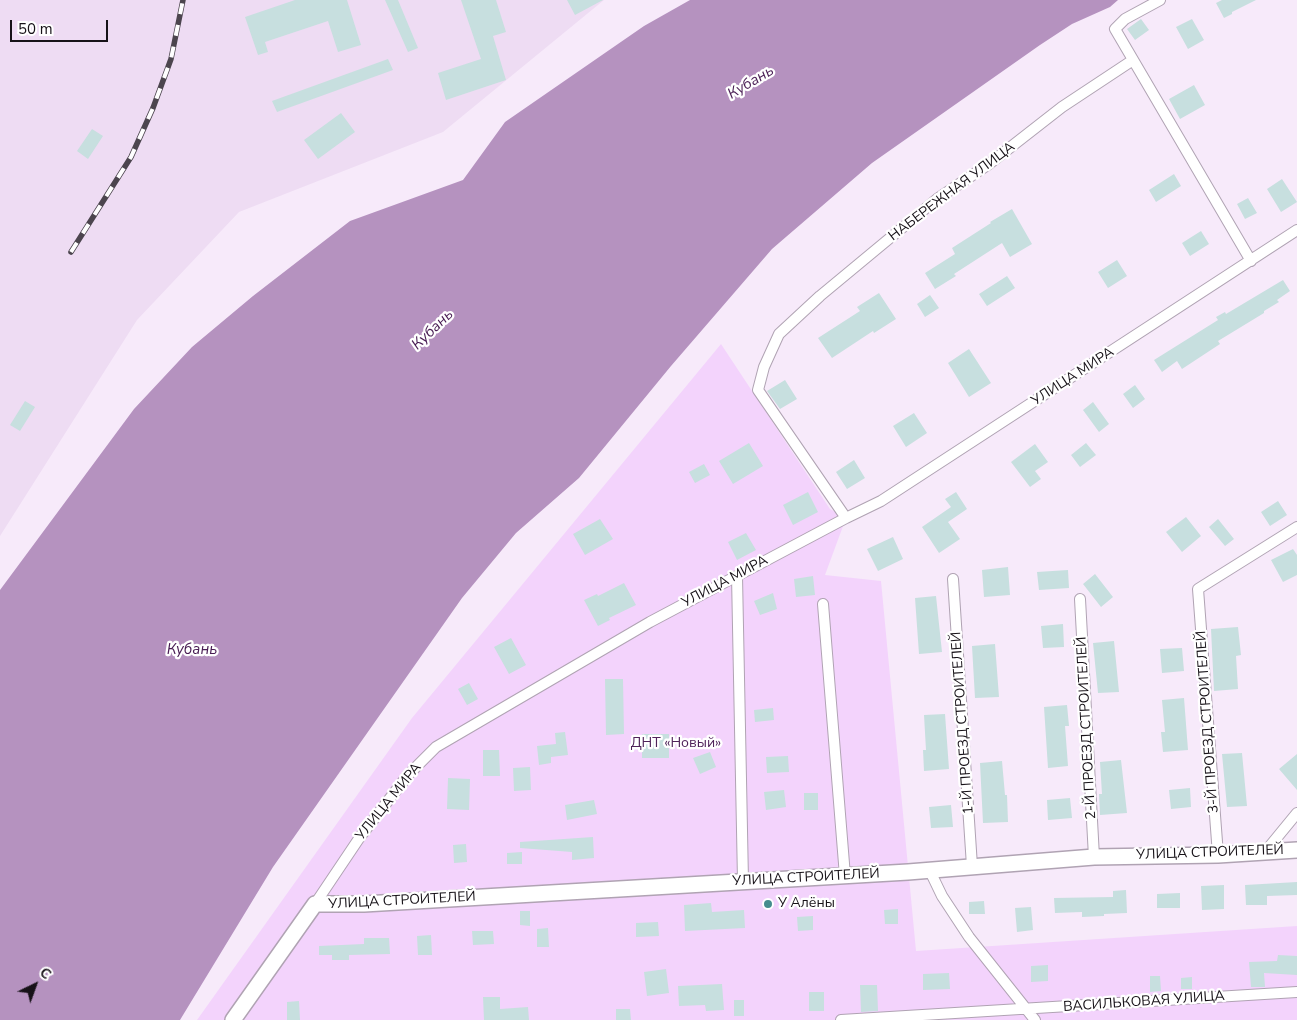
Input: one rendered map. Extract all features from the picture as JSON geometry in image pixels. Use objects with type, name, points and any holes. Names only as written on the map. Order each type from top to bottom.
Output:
[{"type":"street","points":[[1160,0],[1125,19],[1115,29],[1251,261]]},
{"type":"street","name":"НАБЕРЕЖНАЯ УЛИЦА","points":[[846,518],[758,390],[764,367],[779,334],[820,296],[937,199],[989,164],[1062,107],[1133,60]]},
{"type":"street","name":"УЛИЦА МИРА","points":[[233,1020],[360,837],[402,783],[436,747],[650,622],[846,518],[881,502],[1297,230]]},
{"type":"street","name":"3-Й ПРОЕЗД СТРОИТЕЛЕЙ","points":[[1218,855],[1198,589],[1297,527]]},
{"type":"street","points":[[737,576],[743,881]]},
{"type":"street","name":"1-Й ПРОЕЗД СТРОИТЕЛЕЙ","points":[[953,579],[972,866]]},
{"type":"street","name":"2-Й ПРОЕЗД СТРОИТЕЛЕЙ","points":[[1080,599],[1094,857]]},
{"type":"street","points":[[823,604],[845,876]]},
{"type":"street","points":[[1265,852],[1297,813]]},
{"type":"street","name":"УЛИЦА СТРОИТЕЛЕЙ","points":[[315,904],[364,904],[845,876],[1094,857],[1218,855],[1297,850]]},
{"type":"street","points":[[929,869],[942,896],[969,937],[1035,1020]]},
{"type":"street","name":"ВАСИЛЬКОВАЯ УЛИЦА","points":[[841,1020],[1297,992]]},
{"type":"shaded area","points":[[0,0],[604,0],[443,132],[239,212],[137,320],[0,536]]},
{"type":"green space","name":"ДНТ «Новый»","points":[[721,344],[830,509],[846,518],[825,575],[881,581],[916,951],[1297,926],[1297,1020],[197,1020],[412,718]]},
{"type":"water","name":"Кубань","points":[[690,0],[1118,0],[1110,7],[1072,24],[1040,45],[872,163],[772,249],[671,366],[579,478],[516,533],[462,598],[273,867],[180,1020],[0,1020],[0,590],[134,409],[192,347],[253,296],[350,221],[463,180],[505,122],[644,26]]},
{"type":"building","points":[[295,0],[347,0],[361,45],[338,52],[328,21],[265,42],[268,52],[258,55],[245,17]]},
{"type":"building","points":[[385,0],[398,0],[418,48],[408,52]]},
{"type":"building","points":[[461,0],[496,0],[506,32],[493,36],[506,80],[446,100],[438,73],[481,59]]},
{"type":"building","points":[[567,0],[603,0],[575,15]]},
{"type":"building","points":[[1222,0],[1256,0],[1224,18],[1216,3]]},
{"type":"building","points":[[1141,19],[1149,30],[1135,40],[1127,29]]},
{"type":"building","points":[[1192,19],[1204,40],[1188,49],[1176,27]]},
{"type":"building","points":[[388,59],[393,70],[277,112],[272,101]]},
{"type":"building","points":[[1194,85],[1205,105],[1180,119],[1169,99]]},
{"type":"building","points":[[341,113],[355,132],[318,159],[304,140]]},
{"type":"building","points":[[92,129],[103,136],[88,159],[77,151]]},
{"type":"building","points":[[1174,174],[1181,186],[1156,202],[1149,190]]},
{"type":"building","points":[[1282,179],[1297,202],[1281,212],[1267,189]]},
{"type":"building","points":[[1248,198],[1257,213],[1245,219],[1237,204]]},
{"type":"building","points":[[1012,209],[1032,244],[1010,257],[1002,243],[954,274],[956,276],[935,289],[925,273],[955,254],[952,248]]},
{"type":"building","points":[[1201,231],[1209,244],[1190,256],[1182,243]]},
{"type":"building","points":[[1117,260],[1127,276],[1108,288],[1098,272]]},
{"type":"building","points":[[1007,276],[1015,288],[987,306],[979,294]]},
{"type":"building","points":[[1283,280],[1290,291],[1277,300],[1279,302],[1218,341],[1220,344],[1182,369],[1177,361],[1162,372],[1154,360],[1218,320],[1216,317],[1225,312],[1226,314]]},
{"type":"building","points":[[879,293],[896,319],[874,333],[873,331],[832,358],[818,338],[860,311],[857,307]]},
{"type":"building","points":[[930,295],[939,308],[925,317],[917,304]]},
{"type":"building","points":[[969,349],[991,383],[969,397],[948,363]]},
{"type":"building","points":[[785,380],[797,399],[780,409],[767,391]]},
{"type":"building","points":[[1135,385],[1145,399],[1133,408],[1123,394]]},
{"type":"building","points":[[25,401],[35,407],[20,431],[10,425]]},
{"type":"building","points":[[1093,402],[1109,424],[1099,432],[1083,410]]},
{"type":"building","points":[[914,413],[927,433],[906,447],[893,426]]},
{"type":"building","points":[[749,443],[763,466],[733,484],[719,461]]},
{"type":"building","points":[[1086,443],[1096,455],[1080,467],[1071,455]]},
{"type":"building","points":[[1035,444],[1048,462],[1035,471],[1041,479],[1030,487],[1011,462]]},
{"type":"building","points":[[854,460],[865,478],[847,489],[836,472]]},
{"type":"building","points":[[704,464],[710,475],[695,483],[689,472]]},
{"type":"building","points":[[808,492],[818,512],[793,525],[783,505]]},
{"type":"building","points":[[956,492],[967,509],[948,522],[960,539],[939,553],[922,527],[951,507],[945,499]]},
{"type":"building","points":[[1278,501],[1287,515],[1270,526],[1261,512]]},
{"type":"building","points":[[1186,517],[1201,536],[1182,552],[1166,532]]},
{"type":"building","points":[[600,519],[613,539],[585,555],[573,534]]},
{"type":"building","points":[[1218,519],[1234,539],[1225,546],[1209,527]]},
{"type":"building","points":[[746,533],[756,550],[737,560],[728,542]]},
{"type":"building","points":[[893,537],[903,559],[878,571],[867,549]]},
{"type":"building","points":[[1293,549],[1297,555],[1297,575],[1283,582],[1271,560]]},
{"type":"building","points":[[1008,567],[1010,595],[984,597],[982,570]]},
{"type":"building","points":[[1068,570],[1069,588],[1039,590],[1037,572]]},
{"type":"building","points":[[1095,574],[1113,597],[1101,607],[1083,584]]},
{"type":"building","points":[[813,576],[815,595],[796,597],[794,579]]},
{"type":"building","points":[[624,583],[636,605],[609,618],[610,620],[598,626],[584,600],[597,594],[598,596]]},
{"type":"building","points":[[773,593],[777,609],[760,615],[754,601]]},
{"type":"building","points":[[936,596],[942,652],[919,654],[915,598]]},
{"type":"building","points":[[1063,624],[1064,647],[1043,648],[1041,626]]},
{"type":"building","points":[[1238,627],[1241,655],[1236,656],[1238,689],[1214,691],[1211,629]]},
{"type":"building","points":[[511,638],[526,665],[509,674],[494,647]]},
{"type":"building","points":[[1114,641],[1119,692],[1098,693],[1093,643]]},
{"type":"building","points":[[995,644],[999,697],[975,698],[972,646]]},
{"type":"building","points":[[1182,648],[1184,671],[1162,673],[1160,649]]},
{"type":"building","points":[[605,679],[623,679],[624,734],[606,735]]},
{"type":"building","points":[[469,683],[478,699],[467,705],[458,689]]},
{"type":"building","points":[[1184,698],[1188,750],[1163,752],[1161,732],[1165,732],[1162,700]]},
{"type":"building","points":[[1067,705],[1069,726],[1065,726],[1068,766],[1048,768],[1044,707]]},
{"type":"building","points":[[773,708],[774,720],[755,722],[754,710]]},
{"type":"building","points":[[945,714],[949,769],[924,771],[923,750],[926,750],[924,715]]},
{"type":"building","points":[[565,732],[568,755],[551,757],[551,763],[539,765],[537,746],[556,744],[555,733]]},
{"type":"building","points":[[642,734],[669,734],[669,758],[642,758]]},
{"type":"building","points":[[483,750],[499,750],[500,776],[483,776]]},
{"type":"building","points":[[710,752],[716,767],[700,774],[693,758]]},
{"type":"building","points":[[1242,753],[1247,806],[1227,807],[1222,754]]},
{"type":"building","points":[[1297,754],[1297,790],[1279,769]]},
{"type":"building","points":[[788,756],[789,772],[767,773],[766,757]]},
{"type":"building","points":[[1121,760],[1127,813],[1100,815],[1099,794],[1102,794],[1100,762]]},
{"type":"building","points":[[1002,761],[1005,795],[1007,795],[1008,822],[983,823],[980,763]]},
{"type":"building","points":[[530,767],[531,790],[514,791],[513,768]]},
{"type":"building","points":[[448,778],[470,779],[469,810],[447,809]]},
{"type":"building","points":[[1190,788],[1191,807],[1171,809],[1169,790]]},
{"type":"building","points":[[784,790],[786,807],[766,810],[764,792]]},
{"type":"building","points":[[804,793],[818,793],[818,810],[804,810]]},
{"type":"building","points":[[1070,798],[1072,818],[1048,820],[1047,800]]},
{"type":"building","points":[[594,800],[597,814],[567,820],[565,805]]},
{"type":"building","points":[[951,805],[953,827],[931,828],[929,807]]},
{"type":"building","points":[[593,837],[594,858],[572,860],[572,852],[520,848],[520,842]]},
{"type":"building","points":[[466,844],[467,862],[454,863],[453,845]]},
{"type":"building","points":[[522,852],[522,864],[507,864],[507,853]]},
{"type":"building","points":[[1297,882],[1297,895],[1267,896],[1267,905],[1246,905],[1245,885]]},
{"type":"building","points":[[1224,885],[1224,909],[1202,910],[1201,886]]},
{"type":"building","points":[[1126,890],[1127,913],[1082,917],[1082,912],[1055,913],[1054,898],[1113,897],[1113,891]]},
{"type":"building","points":[[1180,893],[1180,908],[1157,908],[1157,894]]},
{"type":"building","points":[[984,901],[985,914],[969,914],[969,902]]},
{"type":"building","points":[[711,903],[712,912],[744,910],[745,928],[685,931],[684,905]]},
{"type":"building","points":[[1031,907],[1033,930],[1017,932],[1015,908]]},
{"type":"building","points":[[898,909],[898,924],[885,924],[884,910]]},
{"type":"building","points":[[520,911],[530,911],[530,926],[520,925]]},
{"type":"building","points":[[813,916],[813,930],[798,931],[797,917]]},
{"type":"building","points":[[658,922],[659,936],[636,937],[636,923]]},
{"type":"building","points":[[548,928],[549,947],[537,947],[537,929]]},
{"type":"building","points":[[472,931],[493,931],[494,944],[473,945]]},
{"type":"building","points":[[431,935],[432,955],[418,955],[417,936]]},
{"type":"building","points":[[364,938],[389,938],[390,954],[349,955],[349,960],[332,960],[332,955],[319,955],[319,946],[364,944]]},
{"type":"building","points":[[1278,955],[1297,956],[1297,975],[1264,973],[1265,987],[1251,987],[1249,962],[1277,961]]},
{"type":"building","points":[[1048,965],[1048,981],[1031,982],[1031,966]]},
{"type":"building","points":[[666,969],[669,993],[647,996],[644,972]]},
{"type":"building","points":[[949,973],[950,989],[923,990],[923,974]]},
{"type":"building","points":[[1150,976],[1160,976],[1161,991],[1150,992]]},
{"type":"building","points":[[1192,977],[1192,989],[1181,989],[1181,978]]},
{"type":"building","points":[[722,984],[724,1010],[706,1011],[705,1005],[679,1006],[678,986]]},
{"type":"building","points":[[860,985],[877,985],[878,1011],[861,1012]]},
{"type":"building","points":[[809,992],[824,992],[824,1011],[809,1011]]},
{"type":"building","points":[[483,997],[500,997],[500,1009],[528,1007],[529,1020],[484,1020]]},
{"type":"building","points":[[734,1000],[744,1000],[744,1016],[734,1016]]},
{"type":"building","points":[[299,1001],[300,1020],[287,1020],[287,1002]]},
{"type":"building","points":[[616,1009],[630,1009],[631,1020],[616,1020]]},
{"type":"railway","points":[[71,252],[131,157],[153,108],[171,59],[183,0]]},
{"type":"place","name":"У Алёны","points":[[768,904]]}]
